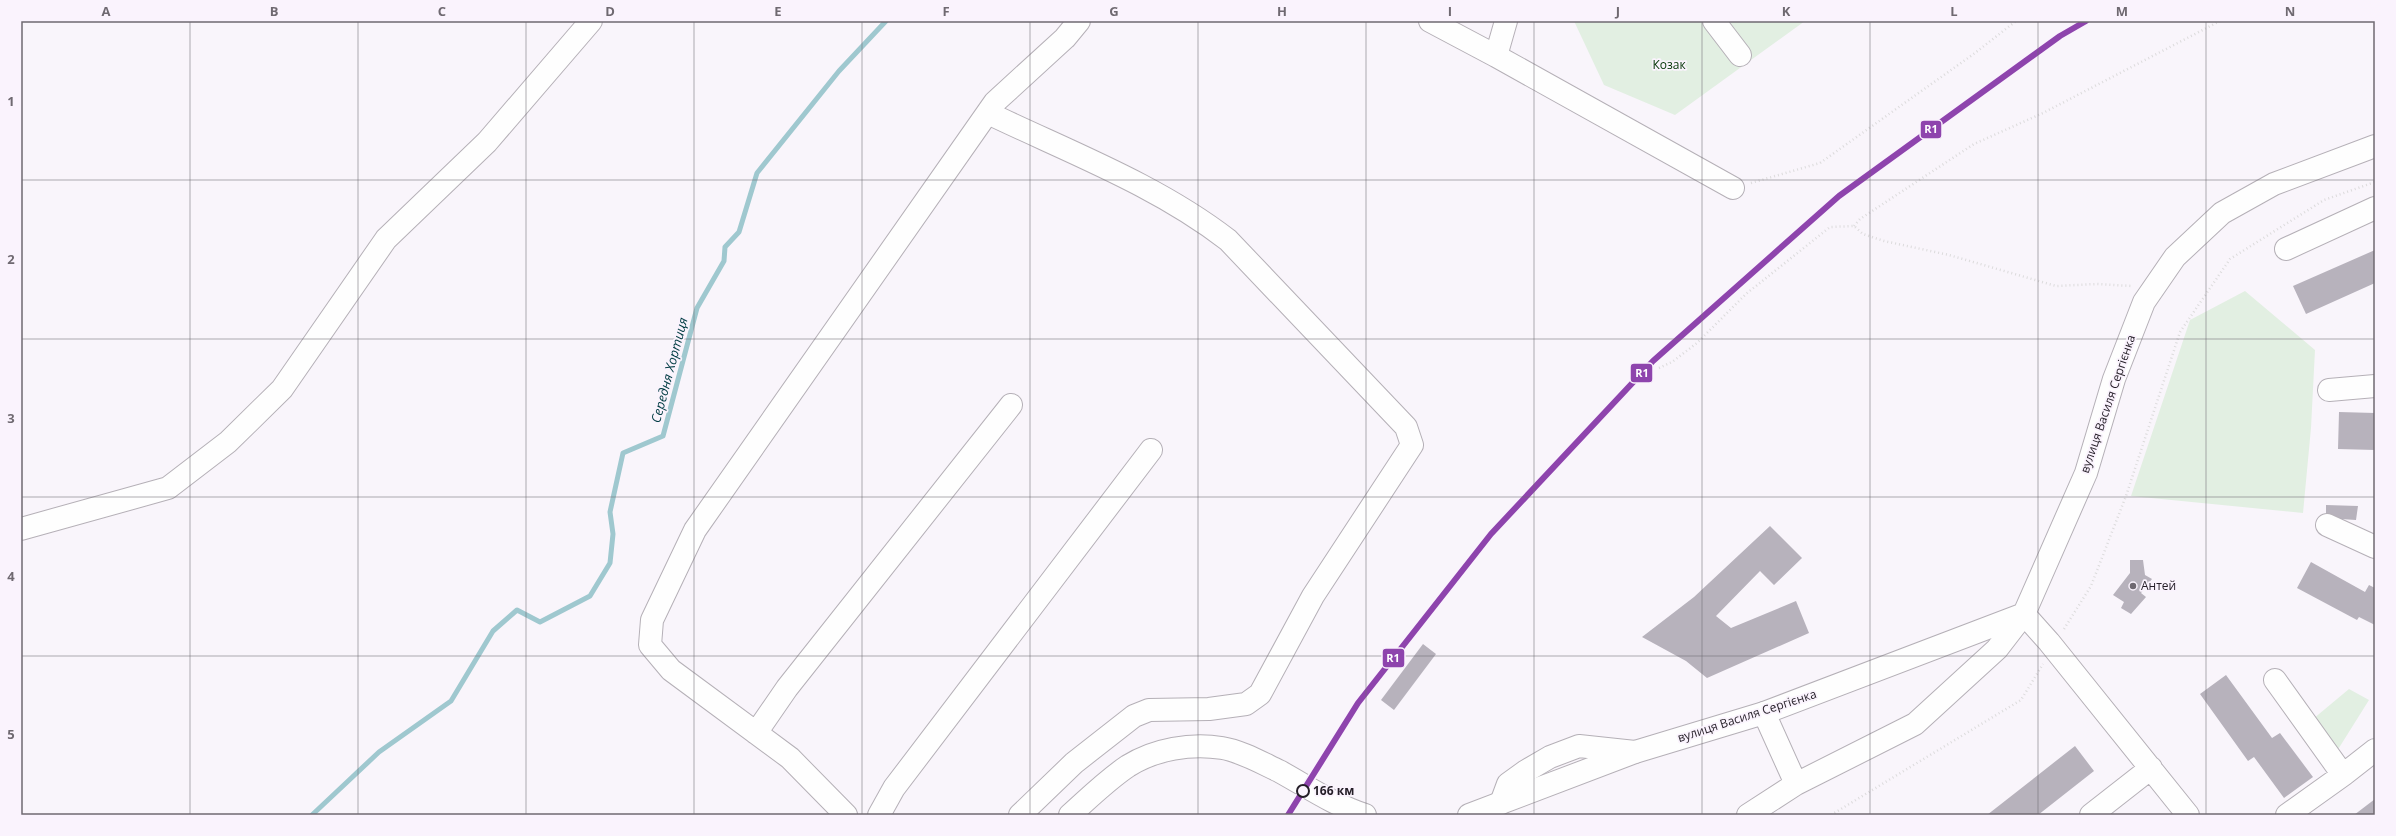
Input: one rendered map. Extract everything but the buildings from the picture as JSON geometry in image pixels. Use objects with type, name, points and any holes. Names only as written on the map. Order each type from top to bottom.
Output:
[{"type":"main road","points":[[21,529],[168,488],[228,442],[282,389],[386,239],[487,142],[591,21]]},
{"type":"main road","points":[[846,815],[790,758],[671,670],[650,646],[652,620],[695,530],[995,102],[1065,38],[1079,21]]},
{"type":"main road","points":[[1430,21],[1496,56],[1733,188]]},
{"type":"main road","points":[[1496,56],[1506,21]]},
{"type":"main road","points":[[1714,21],[1740,55]]},
{"type":"main road","points":[[988,113],[1146,189],[1201,219],[1228,240],[1406,427],[1412,445],[1312,596],[1260,694],[1246,704],[1209,709],[1149,710],[1134,716],[1074,763],[1020,815]]},
{"type":"main road","name":"вулиця Василя Сергієнка","points":[[1748,815],[1796,784],[1915,724],[1964,681],[1997,649],[2024,614],[2086,473],[2114,379],[2144,302],[2175,257],[2222,213],[2274,184],[2375,146]]},
{"type":"main road","points":[[2286,249],[2375,208]]},
{"type":"main road","points":[[2329,390],[2375,386]]},
{"type":"main road","points":[[756,733],[787,688],[1011,405]]},
{"type":"main road","points":[[879,815],[894,788],[1151,450]]},
{"type":"main road","points":[[2328,525],[2375,547]]},
{"type":"main road","points":[[2024,614],[2053,647],[2188,815]]},
{"type":"main road","name":"вулиця Василя Сергієнка","points":[[1469,815],[1635,752],[1764,713],[2024,614]]},
{"type":"main road","points":[[2275,680],[2343,775]]},
{"type":"main road","points":[[1764,713],[1796,784]]},
{"type":"main road","points":[[1070,815],[1129,766],[1149,755],[1182,747],[1223,748],[1277,770],[1346,811],[1365,815]]},
{"type":"main road","points":[[2287,815],[2375,750]]},
{"type":"main road","points":[[2091,815],[2151,768]]},
{"type":"path","points":[[1733,188],[1820,163],[1975,53],[2016,21]]},
{"type":"path","points":[[1854,226],[1860,219],[1974,144],[2043,113],[2220,21]]},
{"type":"path","points":[[1831,815],[2021,700],[2091,586],[2126,496],[2180,332],[2230,259],[2324,200],[2375,182]]},
{"type":"path","points":[[1659,368],[1672,362],[1697,344],[1746,294],[1830,227],[1854,226],[1863,234],[1884,241],[1949,255],[2056,286],[2098,284],[2136,287]]},
{"type":"green space","name":"Козак","points":[[1574,21],[1805,21],[1675,115],[1604,85]]},
{"type":"green space","points":[[2245,291],[2315,350],[2311,428],[2303,513],[2131,496],[2190,320]]},
{"type":"green space","points":[[2349,689],[2369,700],[2332,759],[2307,724]]},
{"type":"waterway","name":"Середня Хортиця","points":[[312,815],[379,752],[451,701],[493,631],[517,610],[540,622],[590,596],[610,563],[613,534],[610,512],[623,453],[663,436],[697,308],[724,261],[725,247],[739,232],[757,173],[839,71],[886,21]]},
{"type":"transit line","name":"R1","points":[[1288,815],[1358,703],[1491,534],[1653,361],[1839,196],[2060,36],[2086,21]]},
{"type":"place","name":"Антей","points":[[2133,586]]},
{"type":"place","name":"166 км","points":[[1303,791]]}]
